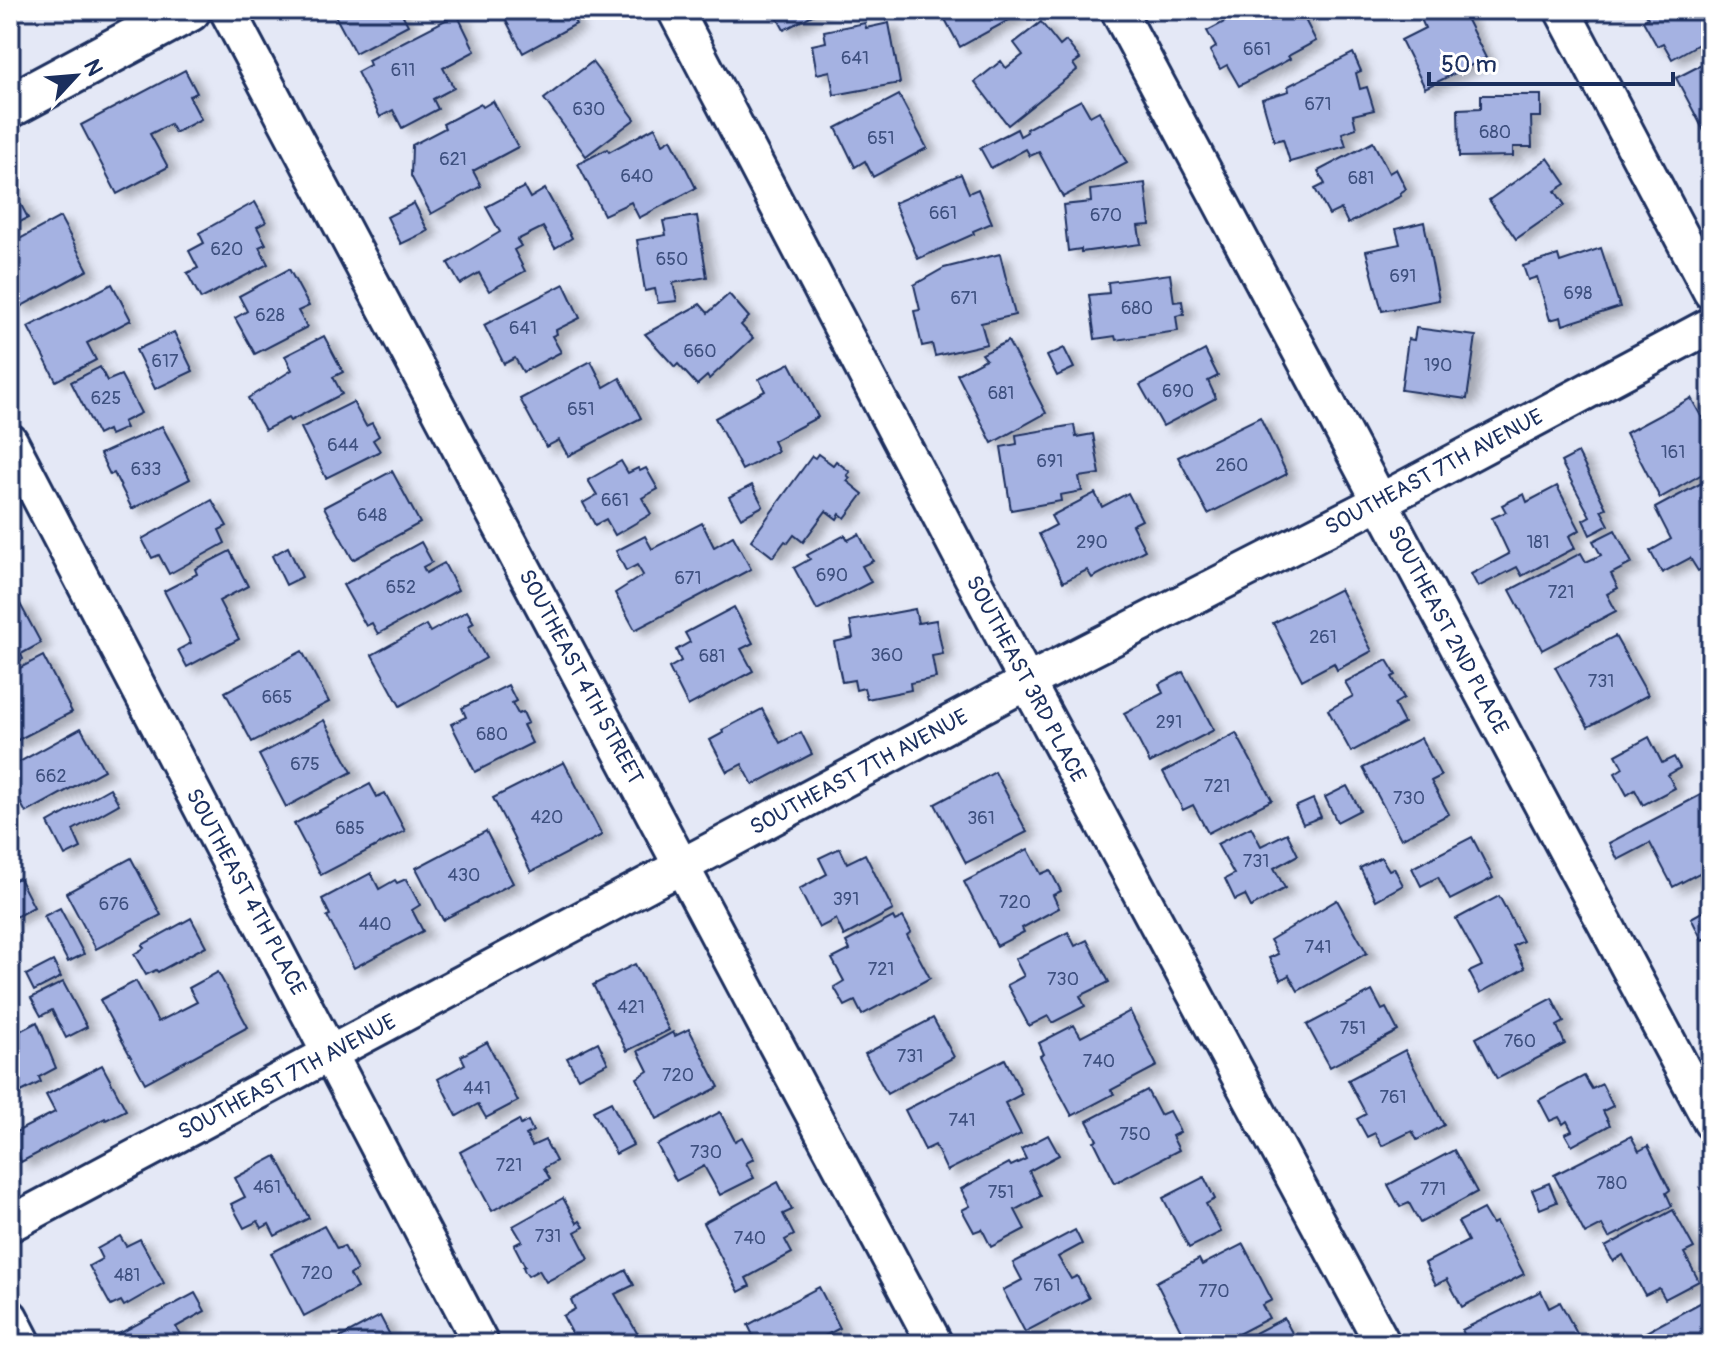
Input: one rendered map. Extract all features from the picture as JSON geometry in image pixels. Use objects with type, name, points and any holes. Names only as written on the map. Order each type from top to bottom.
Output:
[{"type":"street","points":[[10,106],[189,10]]},
{"type":"street","name":"SOUTHEAST 4TH STREET","points":[[227,10],[935,1344]]},
{"type":"street","name":"SOUTHEAST 3RD PLACE","points":[[675,10],[1027,682],[1383,1344]]},
{"type":"street","name":"SOUTHEAST 2ND PLACE","points":[[1118,10],[1711,1122]]},
{"type":"street","points":[[1562,10],[1711,292]]},
{"type":"street","name":"SOUTHEAST 7TH AVENUE","points":[[10,1224],[1027,682],[1379,502],[1711,325]]},
{"type":"street","name":"SOUTHEAST 4TH PLACE","points":[[10,441],[481,1344]]},
{"type":"street","points":[[10,1317],[24,1344]]},
{"type":"building","points":[[332,10],[400,10],[408,25],[355,53]]},
{"type":"building","points":[[568,10],[576,24],[523,53],[501,11]]},
{"type":"building","points":[[773,10],[822,10],[784,30]]},
{"type":"building","points":[[940,10],[1027,10],[960,47]]},
{"type":"building","points":[[1247,10],[1268,10],[1272,18],[1287,10],[1300,10],[1316,41],[1288,56],[1290,59],[1239,86],[1227,65],[1220,69],[1210,51],[1216,47],[1207,31]]},
{"type":"building","points":[[1439,10],[1462,10],[1486,58],[1425,88],[1401,40],[1425,28],[1421,19]]},
{"type":"building","points":[[1643,10],[1711,10],[1711,37],[1672,59],[1663,43],[1657,46],[1643,21],[1648,18]]},
{"type":"building","points":[[457,14],[475,51],[443,68],[454,88],[433,99],[438,109],[402,128],[393,110],[380,117],[357,72],[370,65],[368,60]]},
{"type":"building","points":[[1041,22],[1060,46],[1066,41],[1080,59],[1073,64],[1077,70],[1008,125],[975,82],[1001,61],[1006,68],[1023,55],[1014,43]]},
{"type":"building","points":[[865,23],[866,28],[889,23],[900,83],[834,95],[830,71],[817,74],[812,45],[826,42],[824,31]]},
{"type":"building","points":[[1353,53],[1361,71],[1356,73],[1360,89],[1367,87],[1374,110],[1353,115],[1356,128],[1342,133],[1346,146],[1290,162],[1283,139],[1274,141],[1262,99],[1289,91],[1288,86]]},
{"type":"building","points":[[1711,60],[1711,128],[1704,131],[1676,78]]},
{"type":"building","points":[[592,62],[635,119],[586,156],[544,99]]},
{"type":"building","points":[[185,70],[197,93],[189,96],[201,119],[175,133],[170,124],[150,134],[168,167],[117,194],[81,125]]},
{"type":"building","points":[[899,95],[927,148],[873,177],[865,161],[855,167],[836,128]]},
{"type":"building","points":[[1481,95],[1541,95],[1541,117],[1531,117],[1532,147],[1513,147],[1513,156],[1459,157],[1458,109],[1481,108]]},
{"type":"building","points":[[1081,100],[1090,116],[1099,111],[1127,163],[1063,197],[1039,152],[1030,156],[1026,149],[991,168],[980,148],[1017,129],[1020,136],[1027,132],[1026,129]]},
{"type":"building","points":[[493,101],[518,147],[473,171],[481,186],[431,214],[411,176],[412,145],[445,128],[443,124]]},
{"type":"building","points":[[655,127],[663,144],[671,139],[696,188],[639,218],[631,202],[604,215],[578,164],[607,149],[609,152]]},
{"type":"building","points":[[1373,142],[1389,173],[1396,169],[1406,189],[1400,193],[1401,196],[1348,224],[1341,209],[1329,215],[1315,189],[1325,184],[1318,171]]},
{"type":"building","points":[[1548,158],[1566,184],[1555,191],[1565,205],[1516,239],[1489,200]]},
{"type":"building","points":[[961,174],[969,193],[978,189],[992,223],[918,259],[894,203]]},
{"type":"building","points":[[1145,183],[1150,225],[1138,226],[1141,244],[1068,251],[1063,205],[1091,202],[1090,190]]},
{"type":"building","points":[[10,184],[28,218],[10,227]]},
{"type":"building","points":[[524,187],[530,198],[545,189],[572,238],[555,248],[543,227],[517,240],[521,246],[514,250],[525,271],[489,291],[479,273],[460,284],[448,263],[500,232],[486,207]]},
{"type":"building","points":[[255,202],[266,222],[257,227],[266,244],[259,247],[268,264],[201,299],[187,273],[198,268],[189,251],[204,243],[199,233]]},
{"type":"building","points":[[414,203],[428,231],[401,244],[387,217]]},
{"type":"building","points":[[697,216],[707,277],[673,283],[677,301],[658,303],[655,289],[645,291],[637,240],[666,235],[663,221]]},
{"type":"building","points":[[60,217],[88,270],[20,307],[10,288],[10,244]]},
{"type":"building","points":[[1424,222],[1439,300],[1382,311],[1366,251],[1400,244],[1396,229]]},
{"type":"building","points":[[1601,248],[1620,307],[1563,325],[1561,317],[1550,320],[1537,277],[1528,280],[1523,266],[1558,255],[1560,262]]},
{"type":"building","points":[[1000,254],[1015,315],[981,323],[987,344],[935,356],[932,344],[922,346],[914,311],[920,310],[914,285],[944,268]]},
{"type":"building","points":[[289,269],[309,306],[298,311],[307,327],[255,354],[235,318],[247,311],[239,296]]},
{"type":"building","points":[[1170,274],[1174,302],[1182,301],[1184,314],[1176,316],[1178,331],[1116,340],[1115,336],[1095,339],[1089,295],[1109,293],[1108,282]]},
{"type":"building","points":[[112,284],[131,320],[87,343],[96,360],[56,381],[28,327]]},
{"type":"building","points":[[564,284],[580,318],[556,330],[557,334],[552,336],[561,352],[523,372],[515,358],[504,364],[484,325]]},
{"type":"building","points":[[729,294],[749,317],[741,325],[753,338],[709,379],[707,376],[697,385],[678,364],[675,367],[645,334],[700,304],[708,313]]},
{"type":"building","points":[[1416,328],[1476,336],[1467,399],[1401,390],[1408,339],[1414,340]]},
{"type":"building","points":[[174,332],[193,371],[155,389],[136,350]]},
{"type":"building","points":[[324,336],[343,372],[333,377],[342,394],[290,421],[288,418],[265,430],[248,398],[292,370],[285,356]]},
{"type":"building","points":[[1008,341],[1046,413],[992,443],[957,374],[986,359],[982,354]]},
{"type":"building","points":[[1064,348],[1074,368],[1057,376],[1047,356]]},
{"type":"building","points":[[1205,350],[1218,376],[1208,381],[1216,398],[1163,426],[1140,385]]},
{"type":"building","points":[[591,361],[604,387],[620,378],[641,418],[568,456],[559,440],[546,447],[520,399]]},
{"type":"building","points":[[790,363],[818,417],[773,441],[778,451],[742,470],[715,418],[765,391],[759,379]]},
{"type":"building","points":[[100,367],[107,381],[121,375],[141,413],[123,422],[126,428],[110,435],[108,430],[98,435],[71,382]]},
{"type":"building","points":[[1691,398],[1711,434],[1711,469],[1660,498],[1626,433]]},
{"type":"building","points":[[353,402],[366,426],[372,423],[379,436],[373,440],[380,451],[326,478],[301,428]]},
{"type":"building","points":[[1260,417],[1287,474],[1208,514],[1178,457]]},
{"type":"building","points":[[1074,425],[1076,437],[1093,434],[1100,474],[1079,477],[1082,491],[1060,495],[1061,501],[1011,510],[1001,447],[1017,444],[1016,435]]},
{"type":"building","points":[[162,426],[190,479],[132,509],[114,473],[110,475],[100,454]]},
{"type":"building","points":[[1578,453],[1606,508],[1601,510],[1609,525],[1590,535],[1583,520],[1590,516],[1561,462]]},
{"type":"building","points":[[818,454],[833,465],[836,461],[850,472],[847,481],[863,494],[845,518],[840,514],[837,519],[826,511],[803,542],[794,535],[773,557],[751,540],[812,456],[815,458]]},
{"type":"building","points":[[621,461],[628,473],[646,468],[658,489],[642,498],[651,514],[615,535],[606,519],[595,525],[583,503],[597,495],[588,480]]},
{"type":"building","points":[[392,471],[420,523],[353,560],[324,507]]},
{"type":"building","points":[[1711,478],[1711,564],[1698,571],[1690,558],[1662,573],[1650,551],[1671,539],[1655,508]]},
{"type":"building","points":[[752,485],[763,506],[741,518],[729,497]]},
{"type":"building","points":[[1557,486],[1580,530],[1569,536],[1575,548],[1522,576],[1517,567],[1478,587],[1471,574],[1509,554],[1492,518],[1506,512],[1502,505],[1524,494],[1527,502]]},
{"type":"building","points":[[1095,493],[1102,507],[1128,493],[1142,520],[1132,525],[1145,550],[1092,578],[1087,570],[1063,582],[1039,534],[1056,525],[1051,516]]},
{"type":"building","points":[[212,500],[227,526],[219,530],[225,543],[169,574],[159,555],[152,558],[142,539]]},
{"type":"building","points":[[702,523],[714,547],[733,536],[751,569],[635,630],[615,593],[643,575],[637,565],[626,571],[616,551],[645,536],[652,549]]},
{"type":"building","points":[[1615,530],[1632,563],[1611,574],[1618,588],[1607,594],[1616,611],[1542,650],[1510,590],[1581,553],[1586,562],[1601,555],[1593,541]]},
{"type":"building","points":[[859,534],[873,561],[862,566],[871,582],[817,610],[794,568],[810,559],[807,555],[845,535],[848,540]]},
{"type":"building","points":[[421,542],[432,562],[423,567],[426,573],[444,563],[458,590],[378,634],[372,623],[366,626],[343,585]]},
{"type":"building","points":[[288,547],[302,577],[286,585],[272,556]]},
{"type":"building","points":[[230,551],[248,586],[219,601],[239,639],[187,667],[178,650],[191,643],[164,591],[197,574],[195,569]]},
{"type":"building","points":[[1340,589],[1372,651],[1337,670],[1334,663],[1302,680],[1273,623]]},
{"type":"building","points":[[19,602],[41,643],[21,654],[23,659],[10,666],[10,607]]},
{"type":"building","points":[[734,607],[753,643],[741,649],[753,671],[688,706],[669,668],[681,661],[676,650],[690,642],[685,633]]},
{"type":"building","points":[[915,609],[918,623],[936,620],[943,654],[932,656],[936,678],[910,683],[911,690],[867,699],[864,688],[856,690],[854,680],[842,682],[834,642],[853,638],[850,621]]},
{"type":"building","points":[[467,611],[474,623],[468,626],[486,658],[400,706],[372,655],[426,625],[430,632]]},
{"type":"building","points":[[1615,636],[1648,695],[1588,727],[1555,667]]},
{"type":"building","points":[[302,651],[329,702],[252,742],[225,692]]},
{"type":"building","points":[[43,656],[72,712],[10,744],[10,673]]},
{"type":"building","points":[[1387,660],[1404,698],[1394,704],[1404,723],[1351,752],[1328,710],[1353,696],[1345,682]]},
{"type":"building","points":[[1183,672],[1214,730],[1150,763],[1124,713],[1163,693],[1159,684]]},
{"type":"building","points":[[508,685],[516,701],[512,703],[518,714],[523,712],[528,723],[523,725],[532,743],[475,772],[451,724],[466,717],[462,708]]},
{"type":"building","points":[[762,709],[780,743],[801,732],[812,754],[753,785],[742,764],[727,772],[710,740],[723,733],[722,730]]},
{"type":"building","points":[[324,720],[352,772],[286,807],[259,755]]},
{"type":"building","points":[[81,728],[104,770],[26,813],[10,783],[10,767]]},
{"type":"building","points":[[1236,733],[1272,800],[1208,833],[1193,805],[1183,810],[1163,772]]},
{"type":"building","points":[[1649,737],[1662,763],[1674,757],[1680,768],[1668,775],[1675,788],[1643,805],[1635,790],[1627,795],[1615,773],[1623,768],[1616,755]]},
{"type":"building","points":[[1421,738],[1441,776],[1431,781],[1449,814],[1401,839],[1363,768]]},
{"type":"building","points":[[564,762],[602,835],[531,872],[493,798]]},
{"type":"building","points":[[995,772],[1027,832],[966,863],[935,804]]},
{"type":"building","points":[[370,784],[377,797],[385,793],[405,831],[321,875],[294,824]]},
{"type":"building","points":[[1347,786],[1360,810],[1337,822],[1325,797]]},
{"type":"building","points":[[110,788],[119,804],[73,830],[81,848],[65,856],[48,823]]},
{"type":"building","points":[[1710,790],[1711,867],[1673,887],[1650,843],[1618,860],[1609,843]]},
{"type":"building","points":[[1313,799],[1321,817],[1303,824],[1295,807]]},
{"type":"building","points":[[1251,827],[1261,846],[1287,833],[1298,855],[1274,868],[1285,888],[1251,907],[1245,895],[1235,900],[1225,879],[1234,874],[1217,844]]},
{"type":"building","points":[[486,831],[513,883],[443,920],[416,868]]},
{"type":"building","points":[[1472,837],[1493,878],[1450,900],[1438,877],[1421,886],[1412,868]]},
{"type":"building","points":[[840,848],[847,863],[865,854],[893,910],[844,936],[836,919],[819,928],[799,889],[827,874],[819,858]]},
{"type":"building","points":[[1028,849],[1041,874],[1050,870],[1061,891],[1053,895],[1059,908],[997,946],[964,882]]},
{"type":"building","points":[[1381,857],[1389,870],[1394,868],[1403,885],[1376,900],[1360,868]]},
{"type":"building","points":[[131,858],[161,915],[96,949],[66,893]]},
{"type":"building","points":[[371,873],[379,889],[395,880],[397,883],[406,879],[420,905],[412,910],[423,931],[354,968],[327,916],[330,915],[322,899]]},
{"type":"building","points":[[10,876],[13,881],[19,878],[34,907],[10,920]]},
{"type":"building","points":[[1499,896],[1523,941],[1513,946],[1525,968],[1480,993],[1469,972],[1482,966],[1456,919]]},
{"type":"building","points":[[1337,900],[1367,953],[1298,991],[1289,975],[1281,980],[1269,958],[1278,954],[1270,940]]},
{"type":"building","points":[[1711,907],[1711,936],[1702,940],[1691,918]]},
{"type":"building","points":[[60,908],[84,954],[68,962],[44,916]]},
{"type":"building","points":[[893,917],[895,921],[903,917],[911,932],[907,935],[930,978],[862,1015],[855,1001],[845,1006],[834,987],[844,981],[832,959],[850,950],[846,942]]},
{"type":"building","points":[[191,918],[206,946],[158,972],[156,970],[146,975],[134,954],[144,948],[142,945]]},
{"type":"building","points":[[1068,932],[1075,946],[1087,940],[1109,982],[1080,996],[1085,1006],[1052,1023],[1048,1016],[1029,1026],[1007,985],[1024,976],[1015,959]]},
{"type":"building","points":[[53,961],[61,977],[34,991],[26,975]]},
{"type":"building","points":[[635,964],[669,1030],[627,1051],[593,985]]},
{"type":"building","points":[[218,972],[248,1027],[145,1083],[100,1000],[136,981],[158,1022],[197,1002],[189,988]]},
{"type":"building","points":[[63,982],[87,1027],[66,1038],[52,1010],[41,1016],[31,998]]},
{"type":"building","points":[[1372,991],[1382,1010],[1386,1008],[1398,1031],[1330,1067],[1307,1025]]},
{"type":"building","points":[[1552,998],[1564,1022],[1557,1026],[1565,1044],[1497,1079],[1476,1038]]},
{"type":"building","points":[[1130,1011],[1157,1066],[1111,1090],[1114,1094],[1072,1116],[1040,1056],[1044,1054],[1039,1043],[1074,1025],[1081,1037]]},
{"type":"building","points":[[933,1018],[954,1057],[887,1094],[865,1054]]},
{"type":"building","points":[[37,1022],[56,1068],[39,1077],[41,1082],[17,1094],[13,1084],[10,1086],[10,1036]]},
{"type":"building","points":[[689,1029],[719,1087],[657,1119],[637,1078],[648,1071],[638,1051],[673,1032],[675,1036]]},
{"type":"building","points":[[487,1042],[518,1101],[486,1118],[478,1104],[457,1116],[438,1079],[465,1064],[461,1056]]},
{"type":"building","points":[[598,1042],[608,1063],[578,1078],[567,1058]]},
{"type":"building","points":[[1405,1050],[1444,1125],[1417,1140],[1412,1131],[1382,1146],[1375,1133],[1367,1137],[1357,1119],[1366,1114],[1348,1080]]},
{"type":"building","points":[[1005,1059],[1022,1094],[1005,1103],[1021,1134],[947,1171],[935,1145],[925,1150],[905,1110]]},
{"type":"building","points":[[102,1065],[126,1110],[21,1162],[10,1135],[55,1112],[46,1095]]},
{"type":"building","points":[[1584,1076],[1592,1089],[1602,1084],[1613,1106],[1603,1111],[1610,1125],[1572,1146],[1565,1134],[1572,1131],[1567,1121],[1563,1124],[1559,1117],[1550,1121],[1539,1100]]},
{"type":"building","points":[[1147,1090],[1160,1115],[1169,1111],[1180,1132],[1172,1136],[1179,1150],[1115,1183],[1087,1121]]},
{"type":"building","points":[[611,1102],[633,1145],[616,1154],[593,1111]]},
{"type":"building","points":[[720,1112],[735,1141],[742,1137],[754,1159],[746,1163],[754,1178],[720,1195],[704,1166],[676,1181],[657,1145]]},
{"type":"building","points":[[519,1120],[521,1125],[528,1121],[533,1131],[526,1135],[532,1146],[545,1140],[556,1161],[544,1168],[550,1179],[492,1211],[460,1152]]},
{"type":"building","points":[[1048,1135],[1059,1155],[1029,1171],[1041,1196],[1015,1210],[1025,1229],[991,1247],[982,1229],[974,1232],[962,1210],[970,1206],[961,1189],[1009,1163],[1011,1166],[1026,1159],[1021,1149]]},
{"type":"building","points":[[1631,1136],[1639,1151],[1648,1146],[1670,1190],[1666,1193],[1672,1206],[1609,1238],[1602,1225],[1585,1234],[1554,1175]]},
{"type":"building","points":[[1454,1150],[1477,1192],[1420,1223],[1409,1203],[1400,1207],[1388,1185]]},
{"type":"building","points":[[276,1156],[309,1218],[275,1236],[269,1224],[262,1228],[258,1221],[244,1228],[231,1204],[245,1197],[235,1178]]},
{"type":"building","points":[[1204,1177],[1215,1199],[1206,1204],[1221,1232],[1189,1248],[1163,1198]]},
{"type":"building","points":[[778,1182],[792,1210],[783,1214],[794,1235],[785,1240],[792,1253],[746,1278],[750,1286],[739,1292],[703,1223]]},
{"type":"building","points":[[1549,1183],[1557,1202],[1540,1209],[1532,1190]]},
{"type":"building","points":[[563,1198],[577,1223],[580,1221],[584,1227],[575,1232],[589,1259],[546,1282],[539,1270],[528,1276],[525,1272],[514,1245],[522,1241],[513,1226]]},
{"type":"building","points":[[1483,1209],[1492,1224],[1496,1222],[1524,1274],[1462,1307],[1447,1279],[1436,1285],[1425,1263],[1468,1241],[1458,1222]]},
{"type":"building","points":[[1673,1210],[1694,1248],[1684,1253],[1699,1281],[1665,1299],[1659,1288],[1645,1295],[1623,1255],[1613,1261],[1605,1247]]},
{"type":"building","points":[[324,1226],[337,1249],[344,1246],[357,1270],[350,1275],[357,1288],[304,1316],[271,1253]]},
{"type":"building","points":[[1075,1230],[1082,1244],[1058,1257],[1071,1279],[1077,1276],[1089,1298],[1025,1332],[1003,1290],[1022,1280],[1013,1263]]},
{"type":"building","points":[[120,1236],[126,1246],[140,1239],[164,1283],[124,1306],[121,1301],[111,1306],[89,1266],[102,1259],[97,1249]]},
{"type":"building","points":[[1243,1244],[1272,1300],[1262,1305],[1269,1318],[1219,1344],[1211,1344],[1207,1338],[1197,1344],[1188,1344],[1156,1282],[1199,1259],[1202,1265]]},
{"type":"building","points":[[626,1270],[634,1285],[615,1294],[641,1340],[633,1344],[570,1344],[566,1337],[572,1333],[563,1316],[575,1309],[571,1300]]},
{"type":"building","points":[[819,1287],[840,1328],[809,1344],[757,1344],[748,1325]]},
{"type":"building","points":[[1541,1291],[1549,1308],[1560,1302],[1581,1341],[1574,1344],[1469,1344],[1462,1330]]},
{"type":"building","points":[[195,1293],[205,1311],[176,1327],[185,1344],[100,1344]]},
{"type":"building","points":[[1711,1297],[1711,1344],[1641,1344],[1637,1337]]},
{"type":"building","points":[[380,1316],[391,1337],[382,1342],[384,1344],[328,1344]]},
{"type":"building","points":[[1284,1318],[1298,1344],[1234,1344]]},
{"type":"building","points":[[1102,1332],[1109,1344],[1080,1344]]}]
